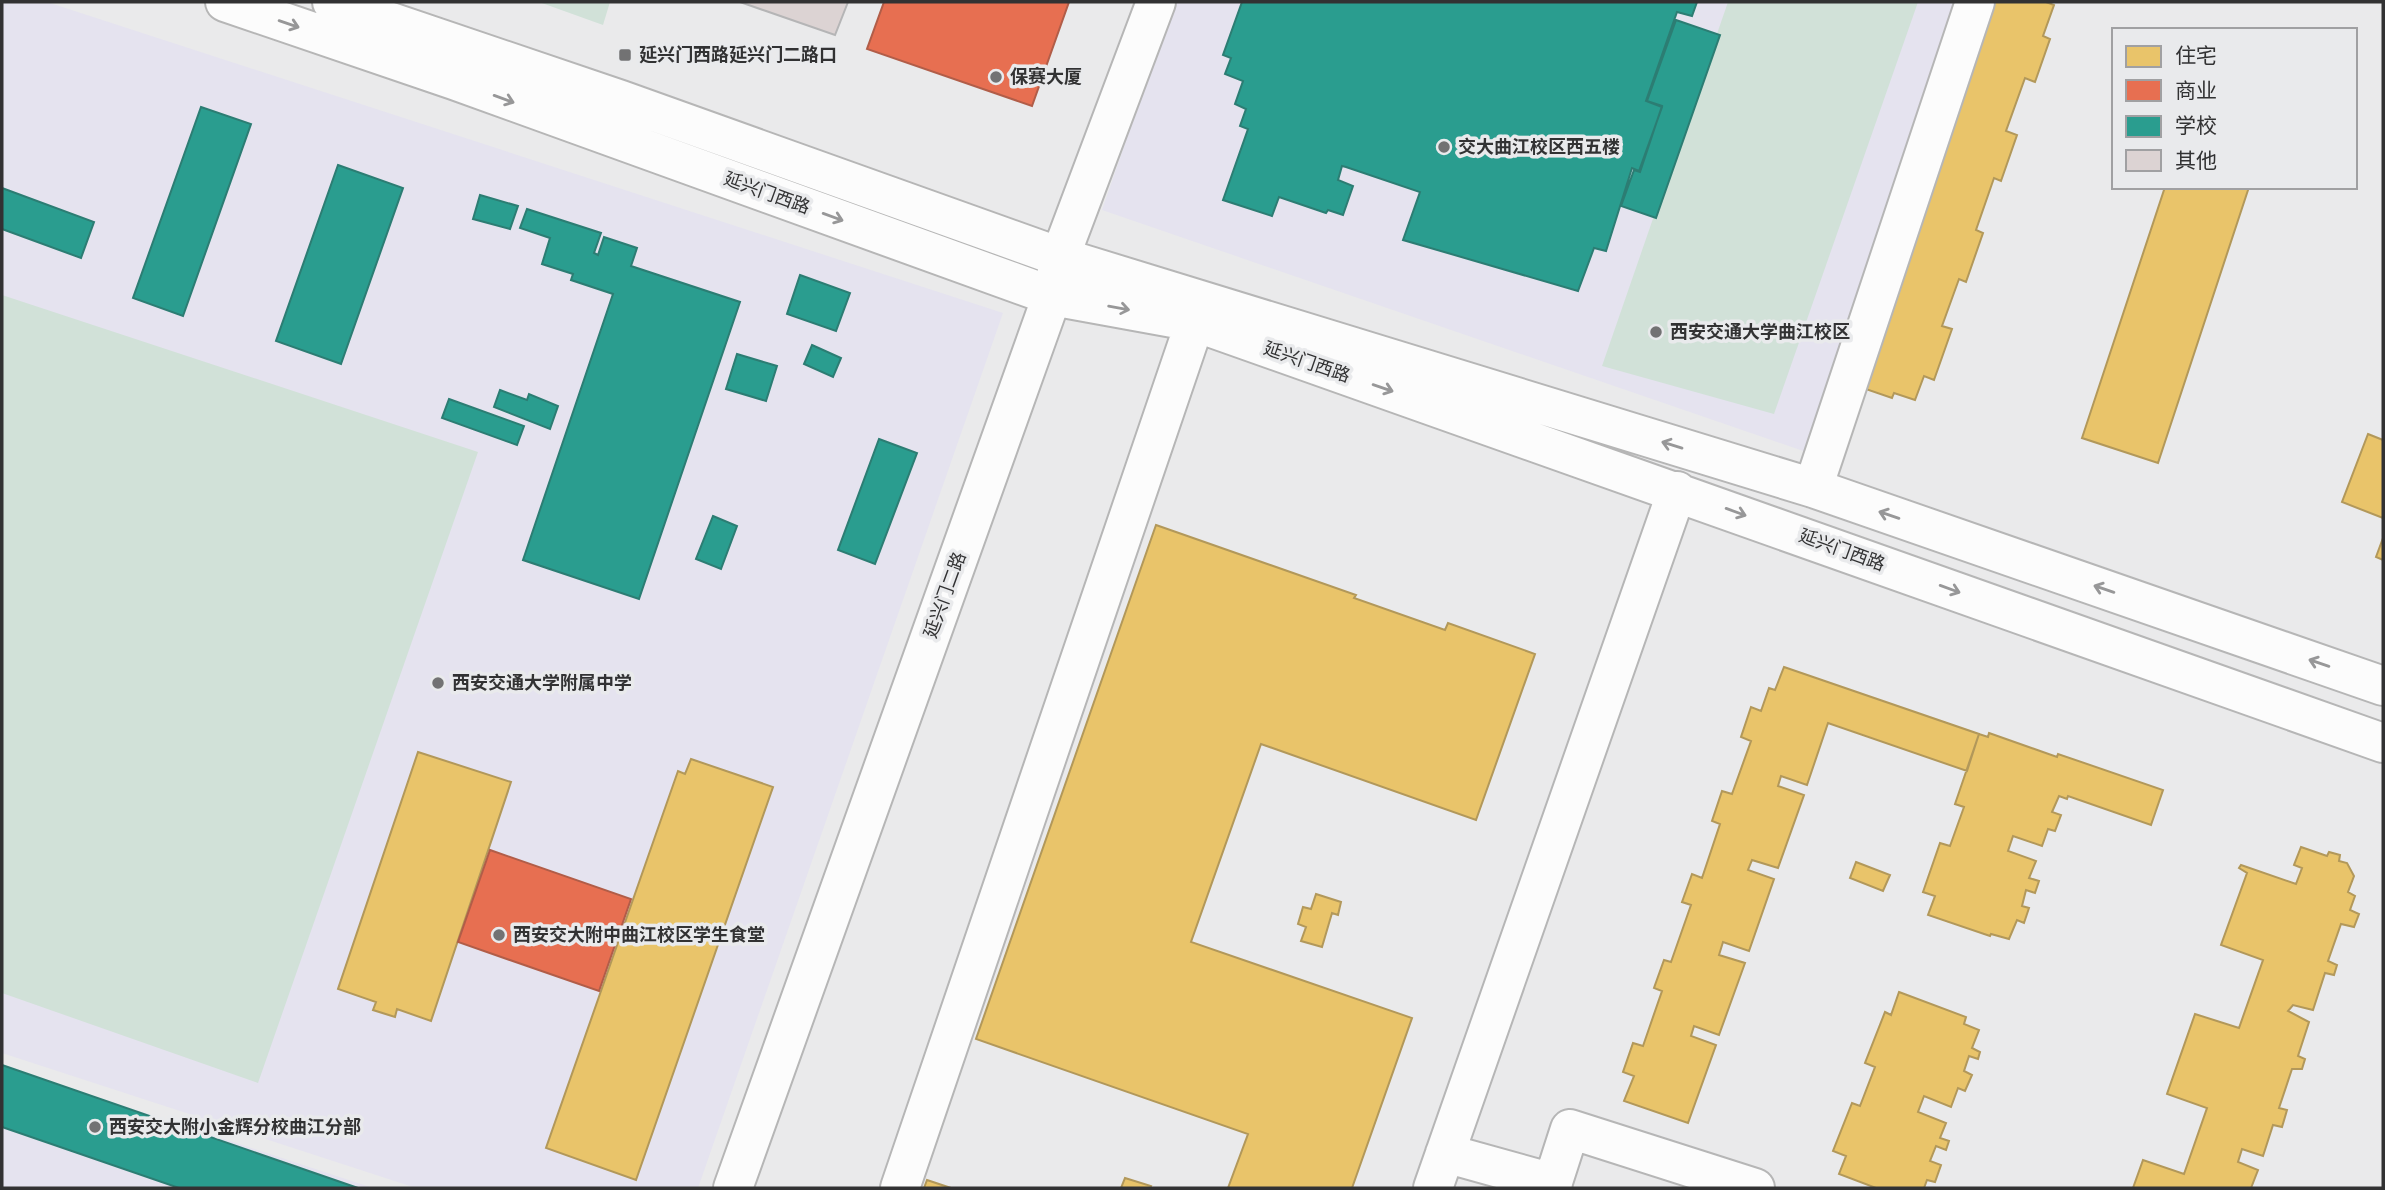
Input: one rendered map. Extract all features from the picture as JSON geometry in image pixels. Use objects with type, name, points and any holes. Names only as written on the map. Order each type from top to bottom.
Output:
[{"type":"street","name":"延兴门西路","points":[[225,2],[454,80],[1052,296],[1195,322],[2383,743]]},
{"type":"street","name":"延兴门西路","points":[[332,2],[621,100],[1060,257],[1813,488],[2383,686]]},
{"type":"street","name":"延兴门二路","points":[[733,1188],[1052,296],[1060,257],[1156,2]]},
{"type":"street","points":[[1813,488],[1975,2]]},
{"type":"street","points":[[900,1188],[1195,322]]},
{"type":"street","points":[[1433,1188],[1677,491]]},
{"type":"street","points":[[1445,1153],[1552,1186],[1570,1129],[1755,1188]]},
{"type":"shaded area","name":"西安交通大学附属中学","points":[[2,2],[47,2],[1003,313],[698,1188],[416,1188],[2,1053]]},
{"type":"shaded area","points":[[539,2],[610,2],[603,25]]},
{"type":"shaded area","name":"西安交通大学曲江校区","points":[[1174,2],[1969,2],[1812,454],[1102,210]]},
{"type":"shaded area","points":[[1728,2],[1918,2],[1774,414],[1602,366]]},
{"type":"shaded area","points":[[2,295],[478,452],[258,1083],[2,993]]},
{"type":"shaded area","name":"西安交大附小金辉分校曲江分部","points":[[2,1066],[373,1188],[2,1188]]},
{"type":"building: 住宅","points":[[1986,2],[2046,2],[2054,5],[2043,36],[2050,39],[2035,82],[2025,78],[2006,131],[2017,135],[2001,181],[1994,178],[1976,230],[1983,233],[1966,282],[1959,279],[1942,326],[1952,329],[1934,380],[1924,376],[1915,400],[1894,393],[1892,398],[1851,384]]},
{"type":"building: 住宅","points":[[2164,189],[2248,189],[2158,463],[2082,438]]},
{"type":"building: 住宅","points":[[2368,434],[2383,440],[2383,518],[2342,502]]},
{"type":"building: 住宅","points":[[1156,525],[1356,595],[1354,598],[1445,630],[1448,623],[1535,654],[1476,820],[1261,744],[1191,942],[1412,1018],[1352,1188],[1228,1188],[1248,1134],[976,1039]]},
{"type":"building: 住宅","points":[[2383,538],[2383,560],[2376,557]]},
{"type":"building: 住宅","points":[[1784,667],[1979,734],[1967,771],[1828,723],[1807,785],[1781,776],[1778,786],[1804,795],[1778,868],[1752,860],[1748,870],[1774,879],[1749,951],[1723,942],[1719,955],[1745,963],[1719,1035],[1694,1026],[1691,1036],[1716,1045],[1688,1123],[1624,1101],[1634,1076],[1623,1072],[1633,1043],[1643,1046],[1662,991],[1654,988],[1664,960],[1671,962],[1691,905],[1682,902],[1692,874],[1702,878],[1720,824],[1712,821],[1722,791],[1732,794],[1751,741],[1741,737],[1751,707],[1761,711],[1769,688],[1775,690]]},
{"type":"building: 住宅","points":[[1989,733],[2163,790],[2151,825],[2068,796],[2067,799],[2059,796],[2052,812],[2061,815],[2055,831],[2048,829],[2042,846],[2013,836],[2008,851],[2036,861],[2029,878],[2039,881],[2035,893],[2026,890],[2022,906],[2029,908],[2024,923],[2017,920],[2009,939],[1991,934],[1990,936],[1928,915],[1935,896],[1923,892],[1940,843],[1950,846],[1964,807],[1955,804],[1979,734],[1988,737]]},
{"type":"building: 住宅","points":[[418,752],[511,782],[431,1021],[397,1009],[395,1017],[373,1010],[376,1002],[338,989]]},
{"type":"building: 住宅","points":[[691,759],[773,787],[636,1180],[546,1148],[678,771],[685,774]]},
{"type":"building: 住宅","points":[[2301,847],[2327,856],[2329,852],[2340,855],[2339,861],[2347,863],[2354,876],[2348,892],[2355,896],[2350,910],[2359,914],[2354,927],[2341,924],[2328,961],[2337,965],[2334,975],[2325,973],[2313,1010],[2293,1005],[2288,1011],[2309,1022],[2298,1056],[2305,1059],[2302,1069],[2292,1069],[2279,1108],[2287,1110],[2282,1127],[2273,1125],[2263,1156],[2242,1149],[2238,1162],[2258,1170],[2251,1188],[2133,1188],[2143,1160],[2184,1174],[2207,1108],[2167,1094],[2195,1014],[2239,1028],[2263,960],[2221,945],[2247,873],[2239,868],[2241,865],[2296,884],[2302,868],[2294,865]]},
{"type":"building: 住宅","points":[[1856,862],[1890,875],[1883,891],[1850,878]]},
{"type":"building: 住宅","points":[[1316,894],[1341,902],[1338,915],[1332,913],[1322,947],[1301,941],[1306,927],[1298,924],[1303,907],[1311,909]]},
{"type":"building: 住宅","points":[[1899,992],[1966,1017],[1964,1024],[1979,1030],[1972,1048],[1980,1052],[1978,1059],[1969,1056],[1964,1071],[1972,1075],[1965,1091],[1958,1088],[1951,1107],[1924,1096],[1918,1112],[1946,1123],[1940,1138],[1949,1141],[1946,1150],[1936,1146],[1930,1161],[1941,1165],[1935,1182],[1927,1180],[1924,1188],[1876,1188],[1839,1174],[1846,1156],[1833,1151],[1852,1103],[1860,1106],[1875,1067],[1865,1063],[1885,1012],[1891,1015]]},
{"type":"building: 住宅","points":[[1125,1178],[1151,1186],[1121,1188]]},
{"type":"building: 住宅","points":[[927,1180],[951,1188],[924,1188]]},
{"type":"building: 商业","name":"保赛大厦","points":[[884,2],[1069,2],[1032,106],[867,49]]},
{"type":"building: 商业","points":[[490,850],[631,899],[599,991],[458,942]]},
{"type":"building: 学校","name":"交大曲江校区西五楼","points":[[1242,2],[1697,2],[1692,16],[1677,12],[1646,101],[1662,107],[1639,171],[1632,168],[1606,251],[1594,248],[1578,291],[1403,240],[1420,192],[1346,167],[1342,166],[1338,180],[1353,186],[1343,215],[1328,210],[1326,213],[1279,197],[1272,216],[1223,200],[1248,129],[1240,126],[1246,109],[1235,104],[1243,81],[1225,74],[1231,58],[1223,55]]},
{"type":"building: 学校","points":[[1676,20],[1720,35],[1656,218],[1621,206],[1634,170],[1640,172],[1662,106],[1647,101]]},
{"type":"building: 学校","points":[[201,107],[251,124],[183,316],[133,298]]},
{"type":"building: 学校","points":[[338,165],[403,188],[341,364],[276,341]]},
{"type":"building: 学校","points":[[2,188],[94,222],[81,258],[2,229]]},
{"type":"building: 学校","points":[[480,195],[518,206],[510,229],[473,219]]},
{"type":"building: 学校","points":[[527,209],[601,233],[594,253],[598,255],[604,237],[637,248],[631,266],[740,302],[639,599],[523,560],[613,294],[571,280],[573,274],[542,264],[550,238],[520,228]]},
{"type":"building: 学校","points":[[800,275],[850,293],[836,331],[787,314]]},
{"type":"building: 学校","points":[[812,345],[841,358],[833,377],[804,364]]},
{"type":"building: 学校","points":[[737,354],[777,366],[766,401],[726,389]]},
{"type":"building: 学校","points":[[500,390],[527,400],[529,394],[558,406],[550,429],[494,407]]},
{"type":"building: 学校","points":[[449,399],[524,426],[517,445],[442,418]]},
{"type":"building: 学校","points":[[879,439],[917,453],[875,564],[838,550]]},
{"type":"building: 学校","points":[[713,516],[737,526],[721,569],[696,559]]},
{"type":"building: 学校","name":"西安交大附小金辉分校曲江分部","points":[[2,1065],[358,1188],[179,1188],[2,1127]]},
{"type":"building: 其他","points":[[740,2],[848,2],[835,35]]},
{"type":"place","name":"延兴门西路延兴门二路口","points":[[625,55]]},
{"type":"place","name":"保赛大厦","points":[[996,77]]},
{"type":"place","name":"交大曲江校区西五楼","points":[[1444,147]]},
{"type":"place","name":"西安交通大学曲江校区","points":[[1656,332]]},
{"type":"place","name":"西安交通大学附属中学","points":[[438,683]]},
{"type":"place","name":"西安交大附中曲江校区学生食堂","points":[[499,935]]},
{"type":"place","name":"西安交大附小金辉分校曲江分部","points":[[95,1127]]}]
